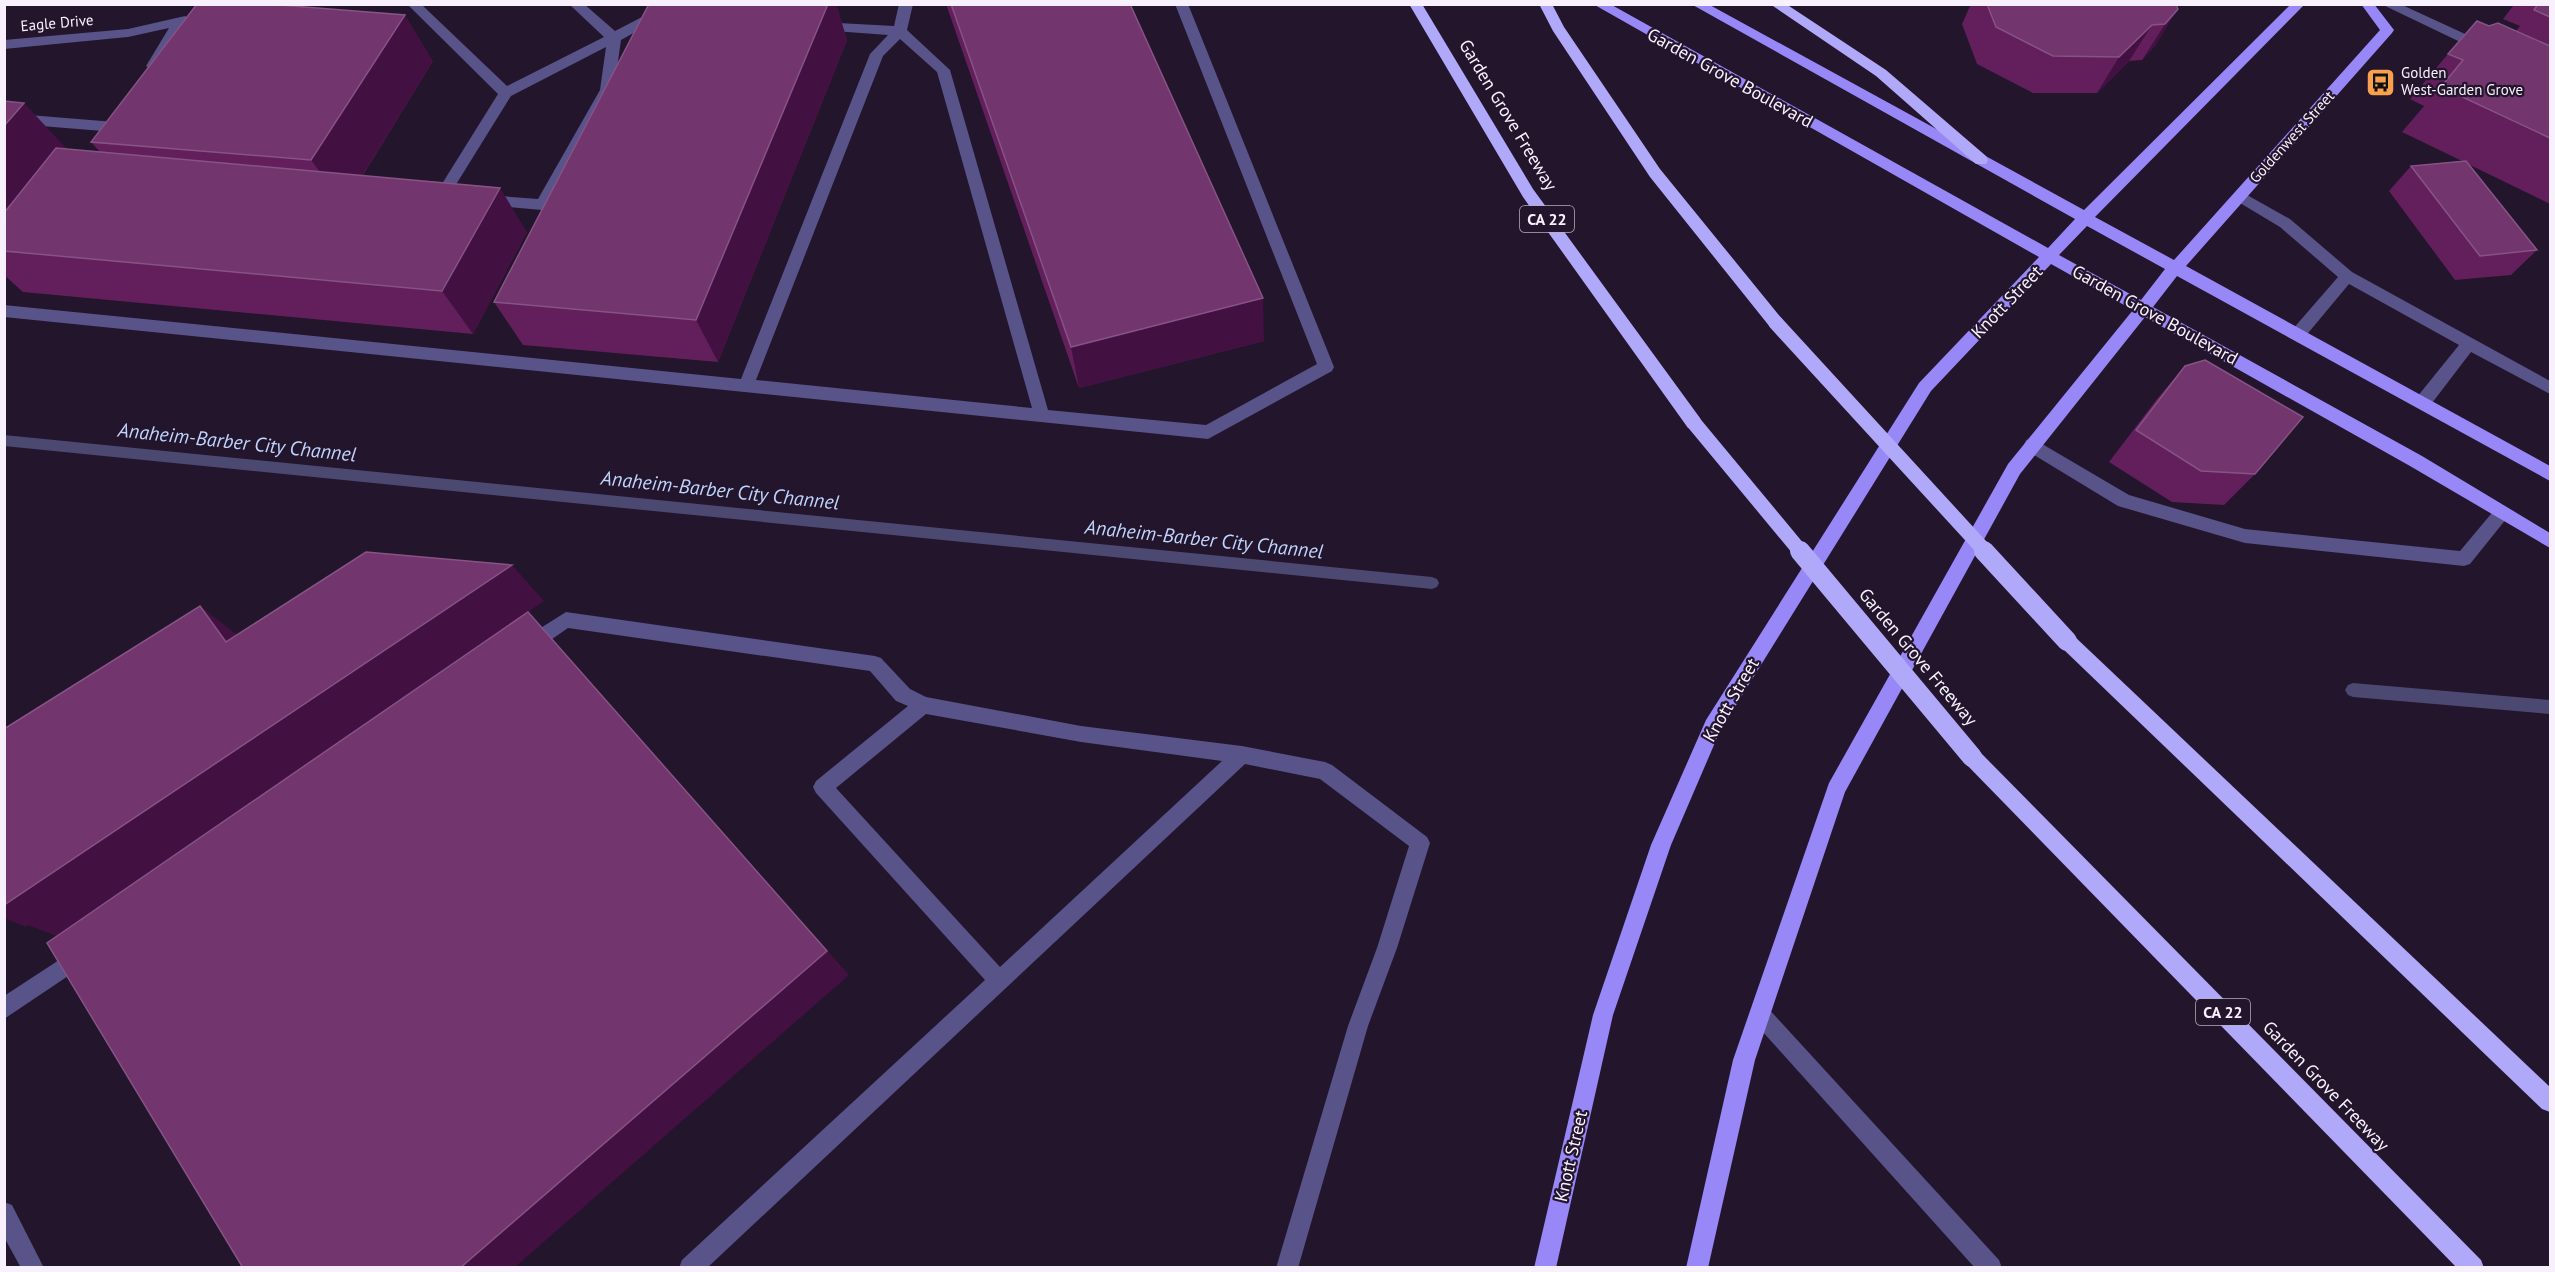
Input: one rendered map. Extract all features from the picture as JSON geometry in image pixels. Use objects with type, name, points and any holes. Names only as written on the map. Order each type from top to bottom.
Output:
[{"type":"highway","name":"Garden Grove Freeway","points":[[1415,4],[1528,194],[1694,423],[1972,757],[2473,1268]]},
{"type":"highway","points":[[1545,4],[1558,28],[1655,172],[1776,323],[2067,641],[2550,1101]]},
{"type":"highway","points":[[1776,4],[1881,73],[1981,160]]},
{"type":"main road","name":"Garden Grove Boulevard","points":[[1599,4],[2406,456],[2550,541]]},
{"type":"main road","points":[[1697,4],[2550,474]]},
{"type":"main road","points":[[2085,218],[2299,4]]},
{"type":"main road","name":"Goldenwest Street","points":[[2175,268],[2387,30],[2367,4]]},
{"type":"main road","name":"Knott Street","points":[[1545,1268],[1603,1015],[1661,844],[1713,726],[1925,387],[2085,218]]},
{"type":"main road","points":[[1697,1268],[1744,1060],[1836,789],[2014,469],[2175,268]]},
{"type":"street","points":[[413,4],[506,93]]},
{"type":"street","points":[[575,4],[614,38]]},
{"type":"street","points":[[746,386],[877,54],[900,31],[906,4]]},
{"type":"street","points":[[4,311],[1208,432],[1326,367],[1181,4]]},
{"type":"street","points":[[2387,4],[2496,54]]},
{"type":"street","points":[[614,38],[607,90],[542,205],[442,195],[506,93],[657,16],[679,11]]},
{"type":"street","name":"Eagle Drive","points":[[4,45],[128,33],[201,17]]},
{"type":"street","points":[[145,79],[180,21]]},
{"type":"street","points":[[807,25],[900,31],[944,70],[1042,416]]},
{"type":"street","points":[[4,118],[118,122],[105,143]]},
{"type":"street","points":[[2240,196],[2285,223],[2348,276],[2550,388]]},
{"type":"street","points":[[2298,334],[2348,276]]},
{"type":"street","points":[[2423,402],[2469,344]]},
{"type":"street","points":[[2032,445],[2124,501],[2245,536],[2464,559],[2502,513]]},
{"type":"street","points":[[507,660],[566,620],[875,664],[903,695],[923,705],[1081,734],[1242,756],[1325,771],[1420,843],[1387,948],[1358,1026],[1287,1268]]},
{"type":"street","points":[[923,705],[823,786],[1000,982]]},
{"type":"street","points":[[690,1268],[1242,756]]},
{"type":"street","points":[[4,1009],[100,942]]},
{"type":"street","points":[[1760,1014],[1991,1268]]},
{"type":"street","points":[[4,1213],[33,1268]]},
{"type":"building","points":[[197,4],[267,4],[405,15],[311,160],[91,142]]},
{"type":"building","points":[[649,4],[828,4],[696,320],[494,302]]},
{"type":"building","points":[[951,4],[1130,4],[1263,298],[1071,347]]},
{"type":"building","points":[[1987,4],[2176,4],[2178,9],[2165,24],[2152,25],[2119,57],[2053,56],[1996,27]]},
{"type":"building","points":[[2538,4],[2550,4],[2550,17],[2534,10]]},
{"type":"building","points":[[2477,21],[2489,26],[2498,23],[2550,46],[2550,138],[2441,87],[2463,60],[2448,54]]},
{"type":"building","points":[[4,101],[24,103],[4,126]]},
{"type":"building","points":[[56,148],[500,188],[442,291],[4,251],[4,213]]},
{"type":"building","points":[[2466,161],[2537,250],[2480,256],[2411,166]]},
{"type":"building","points":[[2205,360],[2303,417],[2255,474],[2201,471],[2136,430],[2185,366]]},
{"type":"building","points":[[366,552],[512,565],[4,905],[4,729],[200,606],[226,642]]},
{"type":"building","points":[[528,612],[827,951],[460,1268],[243,1268],[47,943]]},
{"type":"waterway","name":"Anaheim-Barber City Channel","points":[[4,440],[1432,583]]},
{"type":"waterway","points":[[2353,690],[2550,707]]},
{"type":"place","name":"Golden West-Garden Grove","points":[[2380,82]]}]
